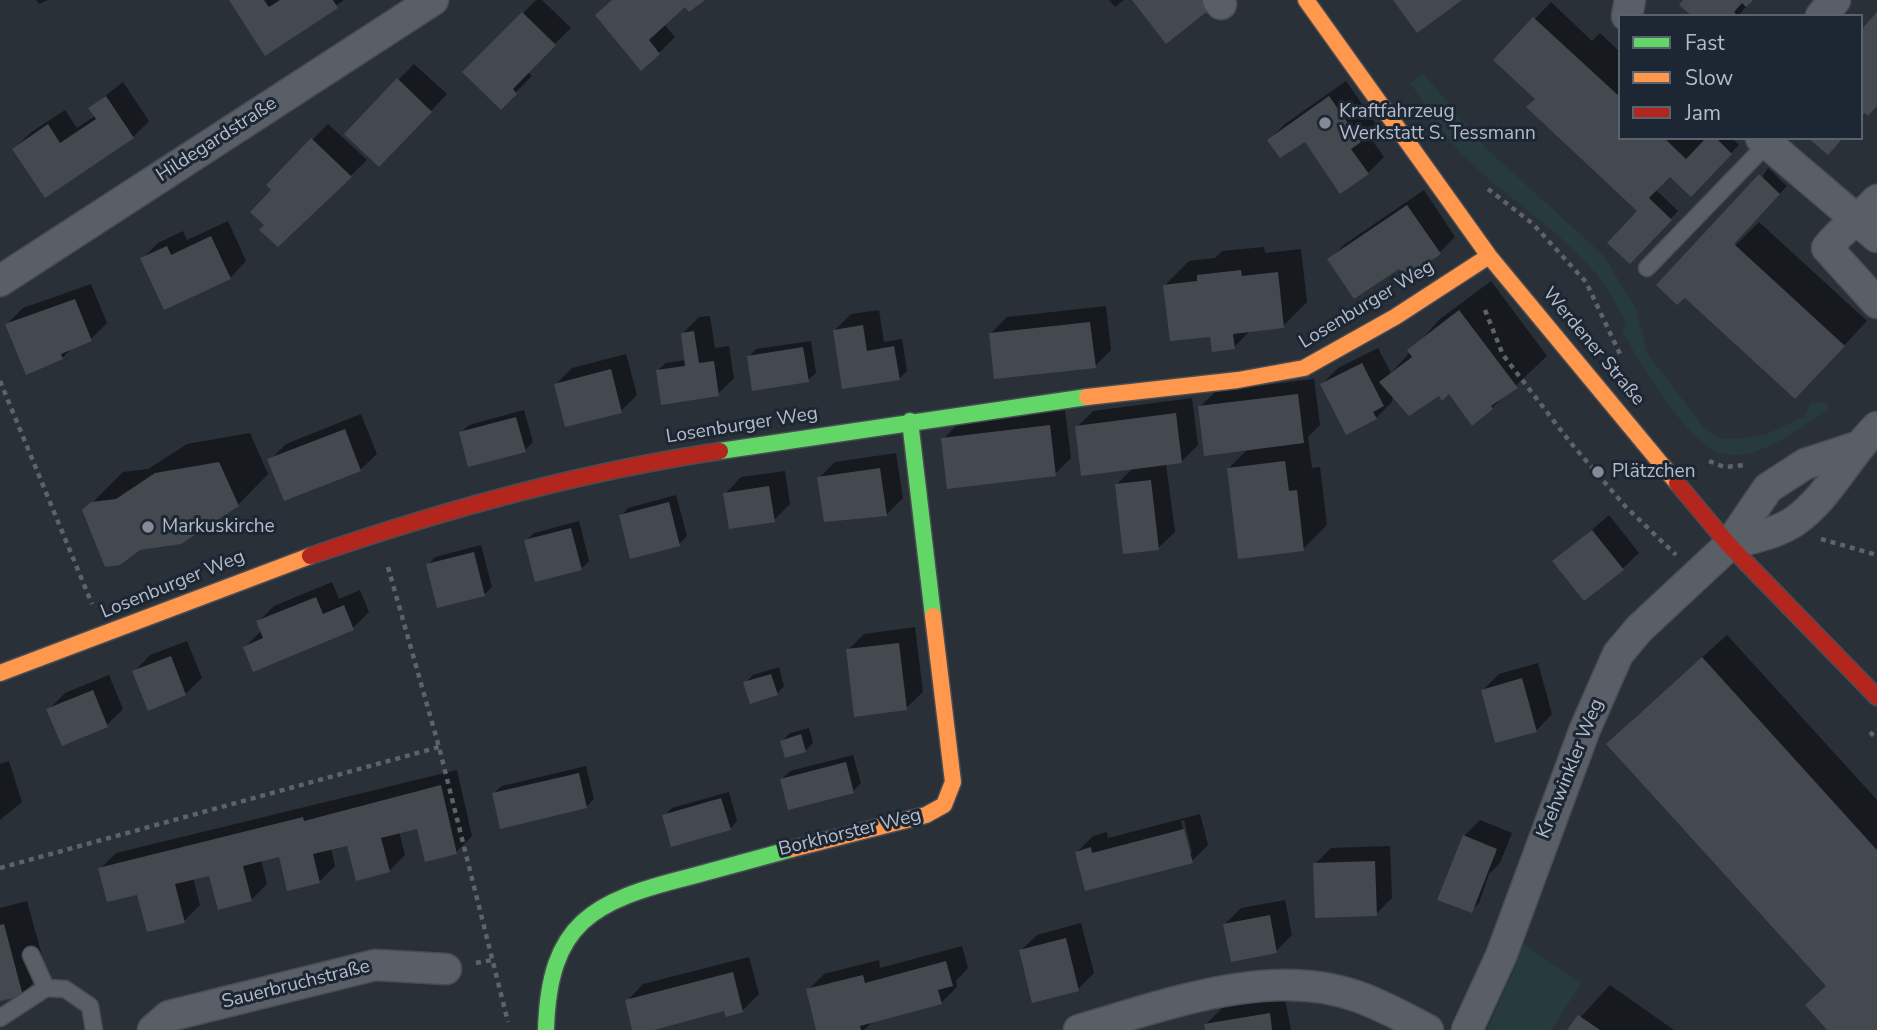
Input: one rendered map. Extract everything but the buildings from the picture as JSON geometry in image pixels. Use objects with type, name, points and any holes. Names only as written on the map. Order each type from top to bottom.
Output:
[{"type":"street","name":"Hildegardstraße","points":[[0,281],[433,0]]},
{"type":"street","name":"Werdener Straße","points":[[1306,0],[1489,256],[1728,545],[1877,697]]},
{"type":"street","points":[[1823,14],[1835,0]]},
{"type":"street","points":[[1764,141],[1871,219]]},
{"type":"street","points":[[1871,219],[1840,230],[1827,248],[1877,303]]},
{"type":"street","name":"Losenburger Weg","points":[[0,673],[106,635],[266,570],[379,532],[516,493],[686,456],[910,421],[1238,380],[1304,368],[1395,317],[1489,256]]},
{"type":"street","name":"Borkhorster Weg","points":[[546,1030],[546,991],[559,954],[576,928],[599,908],[652,886],[926,815],[944,804],[953,782],[910,421]]},
{"type":"street","points":[[1728,545],[1780,529],[1796,520],[1824,494],[1867,437]]},
{"type":"street","points":[[1728,545],[1768,488],[1805,464],[1867,437]]},
{"type":"street","name":"Krehwinkler Weg","points":[[1467,1030],[1501,956],[1585,729],[1618,654],[1696,573],[1728,545]]},
{"type":"street","name":"Sauerbruchstraße","points":[[153,1030],[169,1016],[376,965],[446,969]]},
{"type":"street","points":[[1079,1030],[1235,988],[1283,987],[1319,988],[1355,996],[1428,1030]]},
{"type":"lane","points":[[1647,268],[1764,141]]},
{"type":"lane","points":[[31,955],[46,988]]},
{"type":"lane","points":[[0,1018],[46,988],[65,989],[82,998],[90,1006],[94,1030]]},
{"type":"path","points":[[1533,224],[1586,282],[1621,355]]},
{"type":"path","points":[[0,381],[97,616]]},
{"type":"path","points":[[1570,442],[1625,506],[1696,573]]},
{"type":"path","points":[[1705,460],[1724,467],[1747,464]]},
{"type":"path","points":[[1818,538],[1877,555]]},
{"type":"path","points":[[387,564],[439,747],[510,1030]]},
{"type":"path","points":[[0,868],[439,747]]},
{"type":"green space","points":[[1423,73],[1488,150],[1604,256],[1636,309],[1647,353],[1705,429],[1721,439],[1765,435],[1805,416],[1810,403],[1826,403],[1829,408],[1782,440],[1755,452],[1728,455],[1714,450],[1699,439],[1668,404],[1641,363],[1622,331],[1626,324],[1613,298],[1596,274],[1556,234],[1468,160],[1444,133],[1410,83]]},
{"type":"green space","points":[[1519,941],[1581,984],[1551,1030],[1487,1030],[1517,963]]},
{"type":"traffic: fast","points":[[720,451],[1087,397]]},
{"type":"traffic: fast","points":[[910,421],[933,616]]},
{"type":"traffic: fast","points":[[546,1030],[549,993],[556,964],[567,940],[583,922],[602,907],[655,886],[792,849]]},
{"type":"traffic: slow","points":[[1306,0],[1489,256],[1677,483]]},
{"type":"traffic: slow","points":[[1087,397],[1238,380],[1304,368],[1395,317],[1489,256]]},
{"type":"traffic: slow","points":[[0,673],[310,556]]},
{"type":"traffic: slow","points":[[792,849],[926,815],[944,805],[953,782],[933,616]]},
{"type":"traffic: jam","points":[[310,556],[410,523],[512,494],[616,470],[720,451]]},
{"type":"traffic: jam","points":[[1677,483],[1729,545],[1877,697]]},
{"type":"place","name":"Kraftfahrzeug Werkstatt S. Tessmann","points":[[1325,123]]},
{"type":"place","name":"Plätzchen","points":[[1598,472]]},
{"type":"place","name":"Markuskirche","points":[[148,527]]}]
